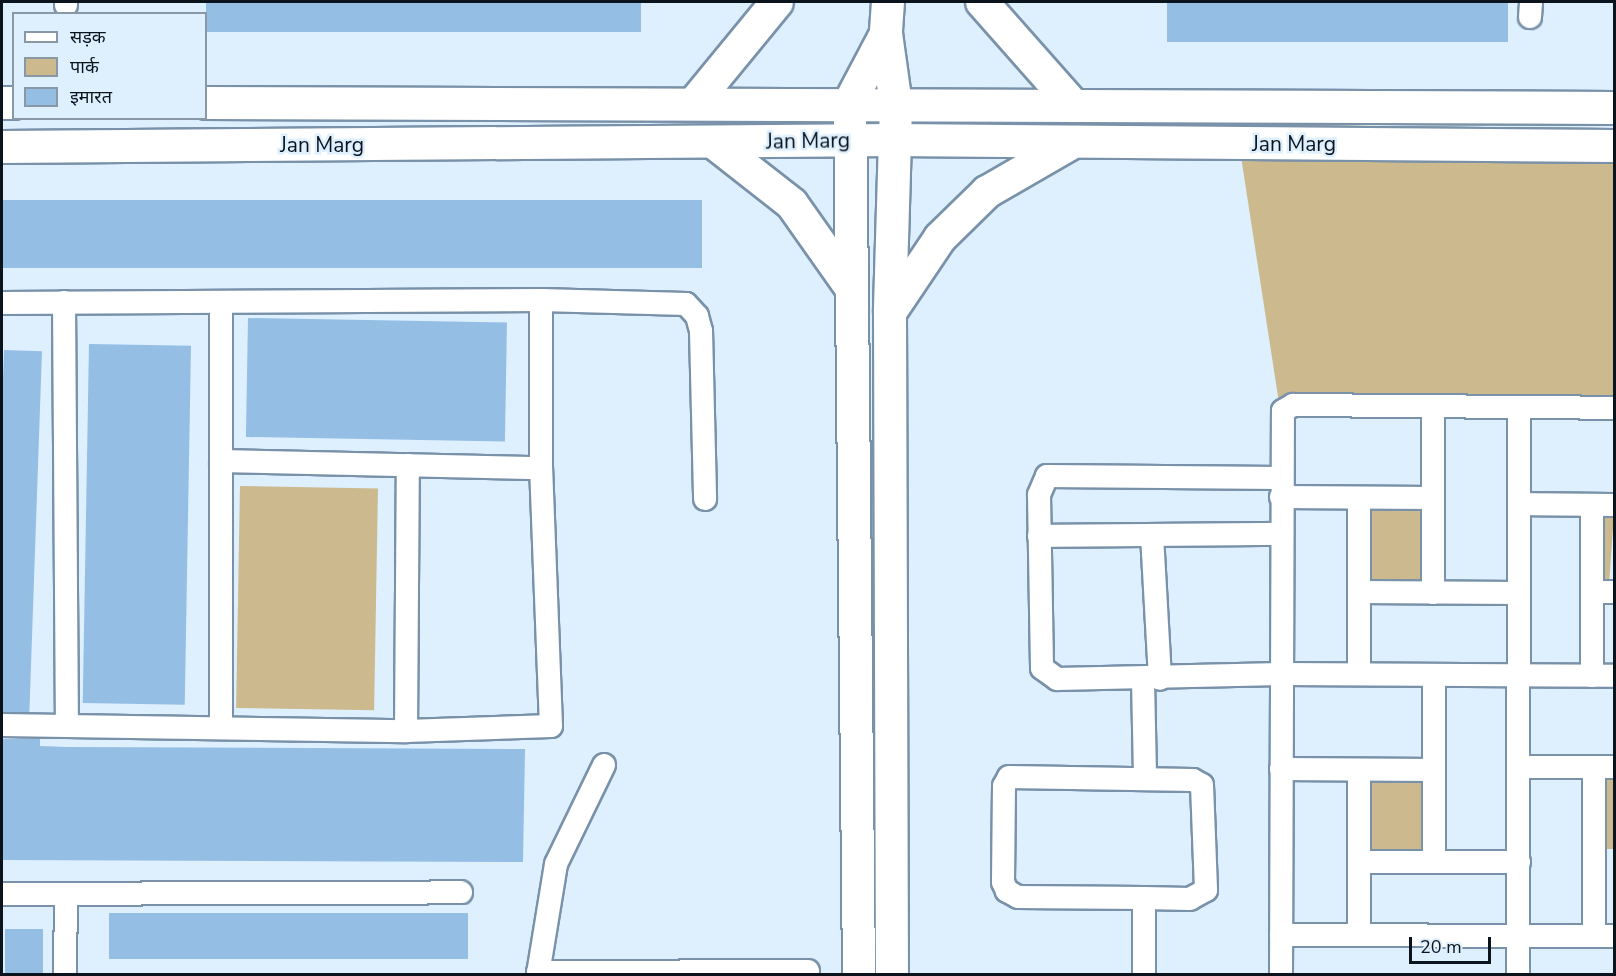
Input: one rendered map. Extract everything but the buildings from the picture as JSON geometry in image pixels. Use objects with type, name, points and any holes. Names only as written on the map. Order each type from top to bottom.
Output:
[{"type":"main road","points":[[695,102],[777,2]]},
{"type":"main road","points":[[888,2],[886,34],[896,105],[890,312],[892,975]]},
{"type":"main road","points":[[981,2],[1073,105]]},
{"type":"main road","points":[[859,975],[850,102],[886,34]]},
{"type":"main road","points":[[207,103],[850,102],[896,105],[1614,108]]},
{"type":"main road","name":"Jan Marg","points":[[2,147],[894,140],[1614,146]]},
{"type":"main road","points":[[713,142],[792,204],[852,289]]},
{"type":"main road","points":[[890,312],[940,238],[987,192],[1072,142]]},
{"type":"street","points":[[2,725],[406,730],[550,726],[541,468],[541,300]]},
{"type":"street","points":[[2,303],[676,301],[686,304],[697,316],[705,500]]},
{"type":"street","points":[[64,302],[67,726]]},
{"type":"street","points":[[221,302],[221,728]]},
{"type":"street","points":[[1281,975],[1281,416],[1288,407],[1614,408]]},
{"type":"street","points":[[1433,408],[1433,593]]},
{"type":"street","points":[[1518,975],[1519,408]]},
{"type":"street","points":[[221,461],[541,468]]},
{"type":"street","points":[[406,730],[408,465]]},
{"type":"street","points":[[1433,498],[1359,498],[1281,488],[1055,473],[1047,476],[1039,495],[1042,668],[1057,679],[1152,679],[1281,674],[1603,676],[1603,505],[1519,504]]},
{"type":"street","points":[[1359,498],[1359,674]]},
{"type":"street","points":[[1039,536],[1281,534]]},
{"type":"street","points":[[1145,779],[1152,679],[1152,535]]},
{"type":"street","points":[[1359,592],[1519,593]]},
{"type":"street","points":[[1434,675],[1434,862]]},
{"type":"street","points":[[604,765],[556,864],[538,973],[808,971]]},
{"type":"street","points":[[1281,935],[1604,936],[1604,767],[1519,767]]},
{"type":"street","points":[[1281,769],[1434,770]]},
{"type":"street","points":[[1359,770],[1359,935]]},
{"type":"street","points":[[1009,777],[1193,780],[1202,785],[1206,890],[1190,899],[1144,898],[1018,897],[1003,882],[1004,786],[1009,777]]},
{"type":"street","points":[[1359,862],[1519,862]]},
{"type":"street","points":[[2,894],[461,892]]},
{"type":"street","points":[[65,975],[66,894]]},
{"type":"street","points":[[1144,898],[1144,975]]},
{"type":"green space","points":[[1236,124],[1614,129],[1614,411],[1281,416]]},
{"type":"green space","points":[[240,486],[378,488],[374,710],[236,708]]},
{"type":"green space","points":[[1369,504],[1424,507],[1420,586],[1365,583]]},
{"type":"green space","points":[[1601,513],[1614,514],[1609,584],[1596,583]]},
{"type":"green space","points":[[1603,776],[1614,776],[1614,849],[1605,849]]},
{"type":"green space","points":[[1367,778],[1424,779],[1423,852],[1366,851]]}]
